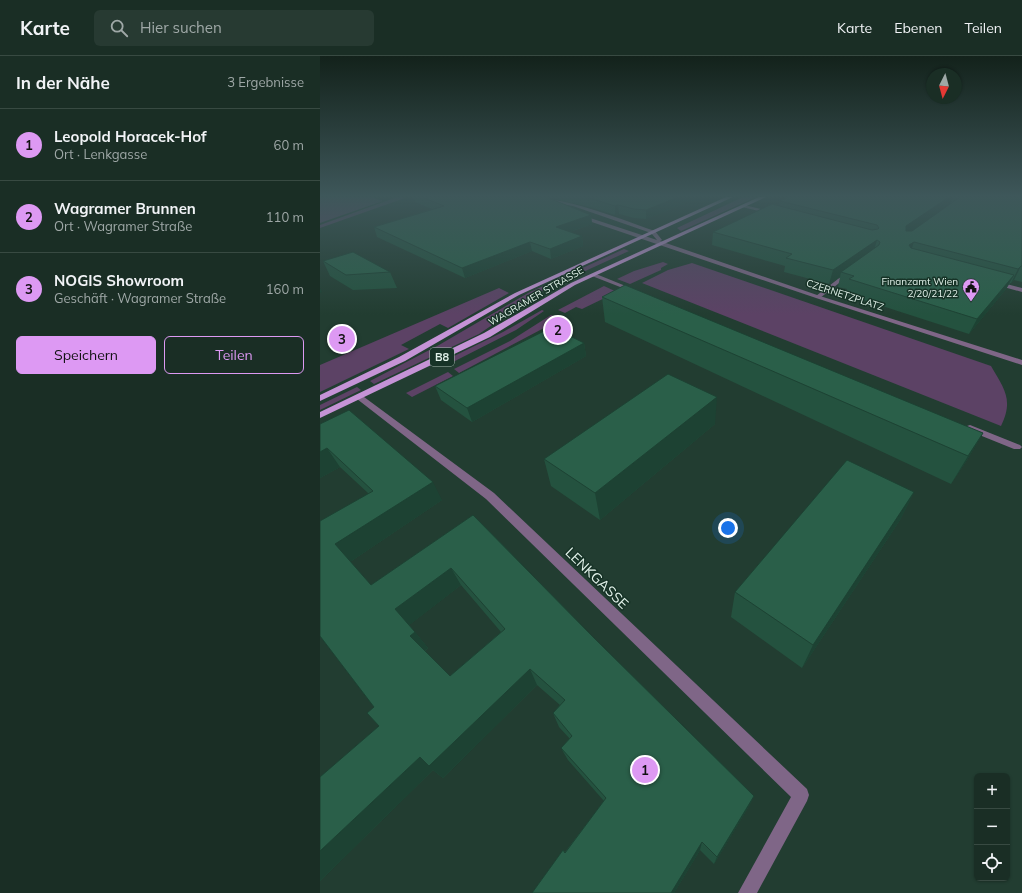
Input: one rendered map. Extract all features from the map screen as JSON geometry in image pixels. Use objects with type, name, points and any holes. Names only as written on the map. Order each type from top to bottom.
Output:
[{"type":"main road","name":"WAGRAMER STRASSE","points":[[320,415],[487,335],[560,291],[677,236]]},
{"type":"main road","name":"WAGRAMER STRASSE","points":[[320,398],[402,360],[517,294],[641,237]]},
{"type":"street","points":[[656,236],[662,243]]},
{"type":"street","name":"CZERNETZPLATZ","points":[[641,237],[818,297],[1022,362]]},
{"type":"street","points":[[818,297],[853,271]]},
{"type":"street","points":[[594,275],[643,295]]},
{"type":"street","points":[[992,282],[1022,290]]},
{"type":"street","name":"LENKGASSE","points":[[360,396],[490,496],[801,795],[747,893]]},
{"type":"street","points":[[965,426],[1017,447]]},
{"type":"shaded area","points":[[624,249],[629,251],[540,292],[479,334],[374,384],[370,381],[439,345],[528,293]]},
{"type":"shaded area","points":[[663,262],[668,264],[661,268],[661,270],[630,284],[617,279],[634,271]]},
{"type":"shaded area","points":[[692,263],[991,366],[1006,394],[1007,408],[1001,426],[642,283],[668,270]]},
{"type":"shaded area","points":[[604,286],[617,292],[582,309],[576,307],[565,313],[558,310]]},
{"type":"shaded area","points":[[499,288],[509,293],[448,328],[440,324],[401,345],[409,349],[320,392],[320,365]]},
{"type":"shaded area","points":[[542,310],[544,311],[516,330],[453,362],[448,359],[503,332]]},
{"type":"shaded area","points":[[551,315],[561,319],[459,373],[454,369],[510,341]]},
{"type":"shaded area","points":[[448,372],[453,376],[412,397],[406,393]]},
{"type":"shaded area","points":[[357,387],[361,390],[320,410],[320,405]]},
{"type":"building","points":[[393,236],[582,236],[550,249],[530,242],[462,268]]},
{"type":"building","points":[[728,236],[1022,236],[1022,266],[1018,269],[914,242],[909,245],[911,248],[1014,275],[977,319],[849,279],[854,276],[841,272],[879,245],[880,242],[877,240],[833,270],[786,258],[792,254]]},
{"type":"building","points":[[353,252],[390,272],[346,275],[323,261]]},
{"type":"building","points":[[625,285],[983,433],[968,456],[602,297]]},
{"type":"building","points":[[548,329],[558,334],[562,332],[584,343],[467,408],[435,386]]},
{"type":"building","points":[[668,374],[717,397],[595,493],[544,459]]},
{"type":"building","points":[[349,410],[433,482],[335,544],[371,585],[473,515],[594,638],[754,796],[717,857],[702,842],[671,893],[532,893],[563,850],[565,853],[606,798],[561,748],[572,736],[553,713],[565,700],[530,669],[429,766],[420,757],[320,851],[320,777],[379,726],[367,713],[374,707],[320,636],[320,521],[373,491],[327,448],[320,452],[320,424]],"holes":[[[451,568],[505,629],[450,676],[410,636],[415,632],[395,609]]]},
{"type":"building","points":[[847,460],[914,492],[813,645],[735,592]]},
{"type":"place","name":"Finanzamt Wien 2/20/21/22","points":[[971,302]]},
{"type":"place","name":"Wagramer Brunnen","points":[[558,330]]},
{"type":"place","name":"NOGIS Showroom","points":[[342,339]]},
{"type":"place","name":"Leopold Horacek-Hof","points":[[645,770]]}]
